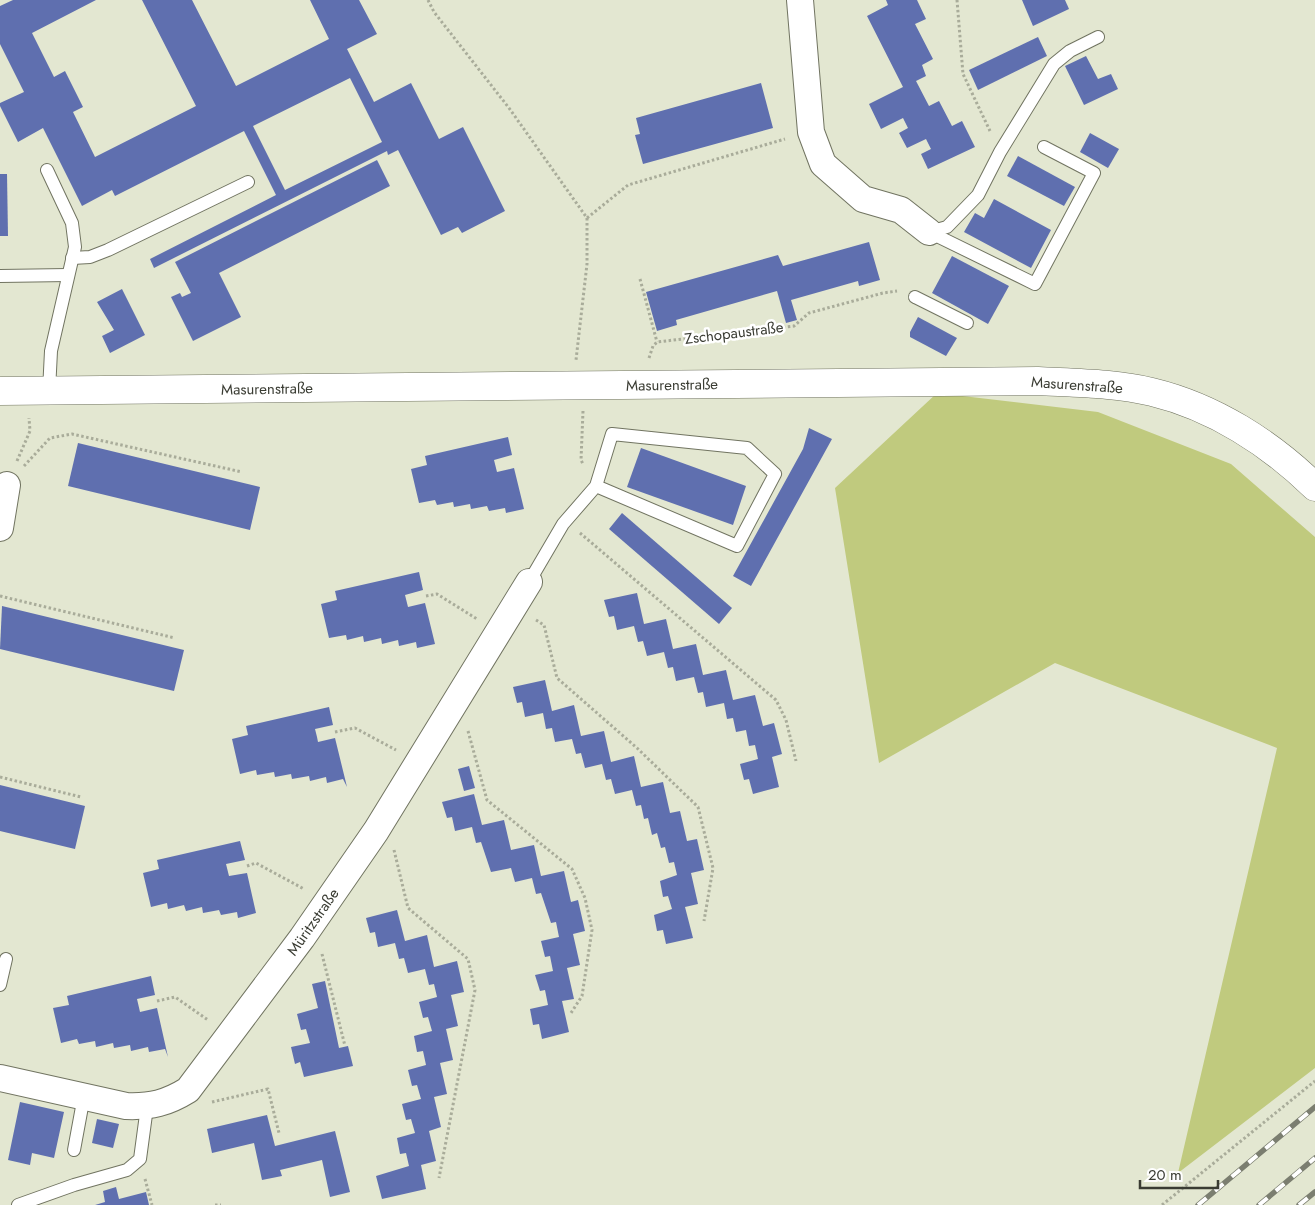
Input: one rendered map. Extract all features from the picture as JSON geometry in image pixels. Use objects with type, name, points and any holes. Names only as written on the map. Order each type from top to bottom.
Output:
[{"type":"main road","name":"Masurenstraße","points":[[0,391],[1028,381],[1098,384],[1152,392],[1200,408],[1240,428],[1276,452],[1315,487]]},
{"type":"street","points":[[800,0],[811,132],[823,164],[863,200],[900,210],[929,232]]},
{"type":"street","points":[[0,528],[7,485]]},
{"type":"street","name":"Müritzstraße","points":[[0,1078],[126,1106],[147,1107],[170,1101],[188,1090],[231,1036],[328,902],[376,831],[529,582]]},
{"type":"lane","points":[[929,232],[947,228],[978,195],[1000,152],[1054,64],[1070,51],[1098,37]]},
{"type":"lane","points":[[929,232],[1035,284],[1094,173],[1044,147]]},
{"type":"lane","points":[[47,170],[72,224],[75,247],[51,351],[49,391]]},
{"type":"lane","points":[[72,258],[90,256],[108,250],[248,182]]},
{"type":"lane","points":[[0,276],[68,275]]},
{"type":"lane","points":[[915,297],[967,323]]},
{"type":"lane","points":[[529,582],[563,524],[596,486],[612,434],[747,448],[775,474],[736,546],[596,486]]},
{"type":"lane","points":[[0,985],[6,959]]},
{"type":"lane","points":[[74,1150],[84,1096]]},
{"type":"lane","points":[[18,1205],[74,1185],[127,1170],[140,1159],[147,1107]]},
{"type":"path","points":[[428,0],[434,12],[509,108],[587,218],[587,264],[578,385],[581,460],[596,486]]},
{"type":"path","points":[[957,0],[963,74],[1000,152]]},
{"type":"path","points":[[587,218],[628,184],[811,132]]},
{"type":"path","points":[[640,279],[657,342],[653,346],[646,365]]},
{"type":"path","name":"Zschopaustraße","points":[[657,342],[794,326],[808,314],[883,293],[901,290]]},
{"type":"path","points":[[7,485],[30,431],[29,415]]},
{"type":"path","points":[[7,485],[50,438],[72,434],[242,472]]},
{"type":"path","points":[[578,532],[776,700],[786,720],[796,761]]},
{"type":"path","points":[[426,596],[437,594],[498,632]]},
{"type":"path","points":[[0,596],[175,638]]},
{"type":"path","points":[[514,605],[544,625],[557,678],[637,748],[698,807],[713,868],[704,921]]},
{"type":"path","points":[[449,715],[466,725],[487,800],[572,869],[584,898],[592,930],[582,996],[571,1013]]},
{"type":"path","points":[[335,732],[355,728],[419,762]]},
{"type":"path","points":[[0,777],[81,797]]},
{"type":"path","points":[[376,831],[392,841],[408,908],[468,959],[475,990],[438,1178]]},
{"type":"path","points":[[247,866],[256,863],[328,902]]},
{"type":"path","points":[[302,938],[320,949],[345,1046]]},
{"type":"path","points":[[157,1001],[175,997],[231,1036]]},
{"type":"path","points":[[1162,1205],[1315,1081]]},
{"type":"path","points":[[188,1090],[205,1104],[268,1089],[279,1133]]},
{"type":"path","points":[[215,1205],[221,1205]]},
{"type":"green space","points":[[937,393],[1098,412],[1231,464],[1315,537],[1315,1068],[1178,1173],[1277,748],[1055,663],[879,763],[835,488]]},
{"type":"building","points":[[13,0],[96,0],[32,33],[54,77],[65,71],[83,107],[73,112],[95,157],[196,106],[142,0],[192,0],[236,86],[329,39],[310,0],[359,0],[377,34],[347,49],[374,102],[411,83],[439,139],[463,127],[505,211],[462,233],[458,227],[441,235],[398,150],[388,155],[387,151],[154,268],[150,259],[276,195],[244,131],[115,196],[112,190],[82,206],[43,128],[18,142],[0,106],[0,103],[24,92],[0,44],[0,6]],"holes":[[[350,78],[382,142],[285,190],[253,126]]]},
{"type":"building","points":[[886,0],[917,0],[926,19],[915,24],[933,59],[922,65],[926,76],[916,81],[929,106],[939,101],[952,126],[962,121],[975,147],[928,169],[921,154],[931,149],[926,139],[907,148],[899,133],[908,128],[903,118],[881,129],[869,104],[903,87],[867,16],[888,5]]},
{"type":"building","points":[[1022,0],[1065,0],[1069,9],[1033,26]]},
{"type":"building","points":[[1038,37],[1047,56],[978,90],[969,70]]},
{"type":"building","points":[[1086,56],[1098,79],[1111,74],[1118,89],[1084,105],[1065,66]]},
{"type":"building","points":[[761,83],[773,128],[643,164],[635,135],[640,134],[636,118]]},
{"type":"building","points":[[1090,133],[1119,149],[1108,168],[1080,152]]},
{"type":"building","points":[[1018,156],[1075,187],[1064,206],[1007,176]]},
{"type":"building","points":[[377,160],[390,186],[219,273],[241,317],[193,341],[171,297],[180,293],[182,297],[191,293],[175,262]]},
{"type":"building","points":[[0,174],[7,174],[8,236],[0,236]]},
{"type":"building","points":[[994,199],[1051,230],[1031,268],[964,232],[975,213],[984,218]]},
{"type":"building","points":[[869,242],[880,280],[859,286],[858,281],[791,300],[797,320],[786,323],[777,291],[676,320],[677,325],[657,331],[646,292],[778,255],[783,266]]},
{"type":"building","points":[[952,256],[1009,286],[988,324],[932,293]]},
{"type":"building","points":[[122,289],[145,335],[110,353],[102,336],[114,330],[97,302]]},
{"type":"building","points":[[918,317],[957,338],[946,356],[910,337],[910,332]]},
{"type":"building","points":[[809,428],[832,439],[751,586],[733,576],[803,449]]},
{"type":"building","points":[[508,437],[512,455],[494,460],[497,472],[514,468],[524,509],[506,513],[505,508],[489,511],[487,506],[471,509],[470,504],[454,507],[453,502],[437,505],[435,500],[419,503],[411,469],[427,465],[425,456]]},
{"type":"building","points":[[78,443],[260,487],[250,530],[68,486]]},
{"type":"building","points":[[641,448],[746,486],[733,525],[627,487]]},
{"type":"building","points":[[622,513],[732,608],[719,624],[609,529]]},
{"type":"building","points":[[419,572],[423,590],[405,595],[408,607],[425,603],[435,644],[417,648],[416,642],[399,646],[398,640],[382,644],[381,638],[364,642],[363,636],[347,640],[346,635],[329,638],[321,604],[337,600],[335,591]]},
{"type":"building","points":[[637,593],[644,624],[666,619],[673,649],[696,644],[703,675],[726,670],[733,700],[755,695],[763,726],[774,723],[782,754],[772,757],[779,787],[753,794],[749,779],[744,780],[740,764],[758,759],[755,745],[749,746],[746,730],[736,732],[733,718],[727,719],[724,703],[706,707],[703,692],[698,693],[694,677],[676,681],[673,667],[668,668],[664,652],[647,656],[643,641],[638,642],[634,626],[617,630],[614,616],[609,617],[604,600]]},
{"type":"building","points":[[2,606],[184,650],[174,691],[0,649]]},
{"type":"building","points":[[545,680],[552,711],[574,705],[581,736],[604,731],[611,762],[634,756],[641,787],[663,782],[670,813],[680,811],[687,841],[697,839],[704,870],[691,873],[698,904],[685,907],[693,938],[666,944],[663,930],[657,931],[654,915],[672,909],[668,896],[663,897],[660,881],[677,875],[674,862],[669,863],[665,847],[661,848],[657,833],[652,835],[648,818],[644,819],[641,805],[636,806],[632,790],[615,794],[611,779],[606,780],[602,764],[585,768],[581,753],[576,754],[572,739],[555,742],[552,728],[546,729],[543,713],[525,717],[522,702],[517,703],[513,687]]},
{"type":"building","points":[[329,707],[333,725],[315,729],[318,742],[335,738],[347,787],[343,779],[327,783],[326,777],[310,781],[309,776],[292,779],[291,774],[275,777],[274,772],[257,775],[256,770],[240,774],[232,739],[248,735],[246,726]]},
{"type":"building","points":[[469,766],[475,788],[464,791],[458,769]]},
{"type":"building","points":[[0,785],[85,806],[75,849],[0,831]]},
{"type":"building","points":[[474,794],[482,825],[504,820],[511,850],[534,845],[541,876],[564,871],[571,902],[578,900],[585,931],[573,934],[580,965],[567,968],[574,999],[562,1001],[569,1032],[542,1039],[539,1024],[533,1025],[530,1009],[548,1005],[545,990],[540,991],[535,975],[553,971],[550,956],[545,957],[541,941],[559,937],[556,922],[551,923],[541,893],[536,894],[532,878],[515,882],[511,868],[491,872],[481,842],[476,843],[472,827],[455,831],[452,817],[447,818],[442,802]]},
{"type":"building","points":[[240,841],[245,860],[226,864],[229,876],[247,873],[256,913],[238,918],[237,912],[221,915],[219,910],[203,913],[202,907],[186,911],[184,905],[168,909],[167,903],[151,907],[143,873],[159,869],[157,860]]},
{"type":"building","points":[[397,910],[405,941],[427,935],[434,967],[457,961],[464,992],[451,995],[458,1026],[446,1029],[453,1060],[440,1063],[447,1094],[434,1097],[441,1127],[429,1131],[436,1161],[421,1165],[426,1189],[382,1199],[376,1176],[409,1166],[406,1153],[400,1154],[397,1138],[415,1133],[411,1119],[406,1120],[402,1104],[421,1099],[417,1085],[412,1086],[408,1070],[426,1065],[423,1051],[417,1052],[414,1036],[432,1031],[428,1017],[423,1018],[419,1002],[437,997],[434,984],[429,985],[425,969],[408,973],[404,958],[399,959],[395,943],[378,947],[375,932],[370,933],[366,918]]},
{"type":"building","points":[[151,976],[155,995],[137,999],[140,1012],[157,1008],[168,1057],[165,1049],[149,1052],[148,1047],[131,1051],[130,1045],[114,1048],[113,1043],[96,1047],[95,1041],[79,1044],[77,1039],[61,1043],[53,1008],[69,1005],[67,996]]},
{"type":"building","points":[[325,981],[339,1048],[348,1046],[353,1066],[304,1077],[300,1062],[295,1064],[291,1047],[310,1043],[306,1029],[301,1030],[297,1014],[318,1008],[312,984]]},
{"type":"building","points":[[20,1102],[64,1112],[54,1158],[32,1153],[30,1165],[8,1160]]},
{"type":"building","points":[[267,1115],[275,1146],[335,1131],[350,1192],[330,1197],[322,1160],[280,1170],[282,1176],[262,1180],[254,1143],[212,1153],[207,1129]]},
{"type":"building","points":[[97,1119],[119,1124],[113,1148],[92,1143]]},
{"type":"building","points":[[116,1187],[119,1199],[146,1192],[149,1205],[95,1205],[105,1202],[103,1191]]},
{"type":"railway","points":[[1198,1205],[1315,1107]]},
{"type":"railway","points":[[1259,1205],[1315,1158]]},
{"type":"railway","points":[[1299,1205],[1315,1192]]}]
